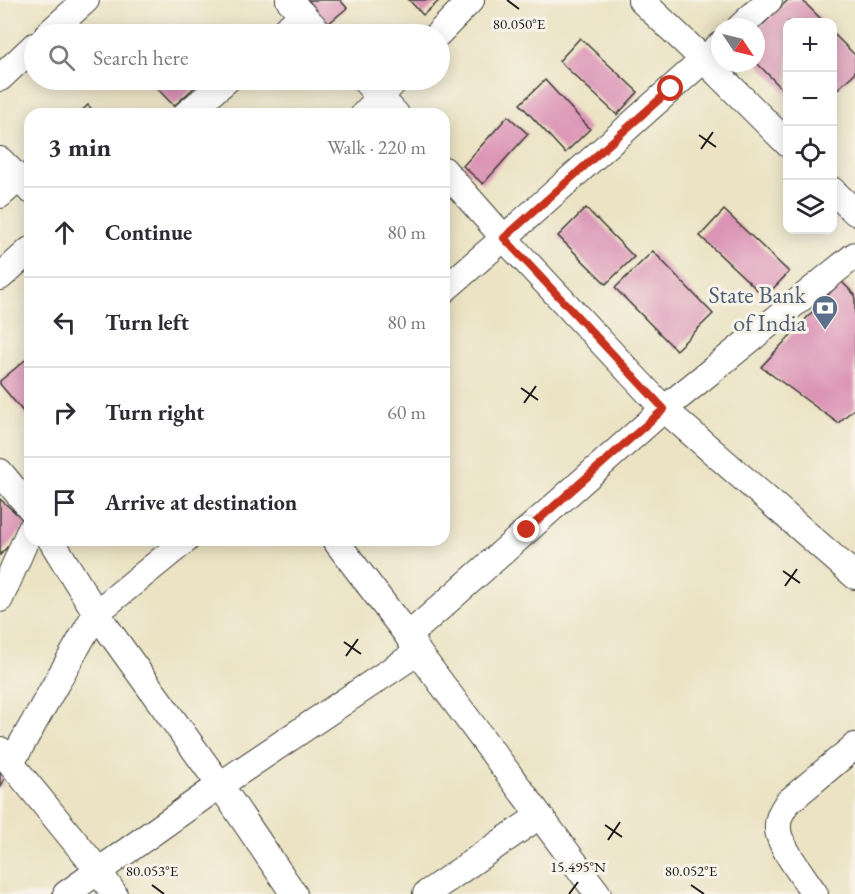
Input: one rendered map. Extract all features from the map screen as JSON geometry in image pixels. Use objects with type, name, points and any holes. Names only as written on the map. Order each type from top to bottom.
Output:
[{"type":"street","points":[[59,24],[84,0]]},
{"type":"street","points":[[448,24],[471,0]]},
{"type":"street","points":[[641,0],[711,51]]},
{"type":"street","points":[[750,18],[769,0]]},
{"type":"street","points":[[286,24],[296,8],[311,24]]},
{"type":"street","points":[[450,285],[711,53]]},
{"type":"street","points":[[0,78],[24,55]]},
{"type":"street","points":[[729,72],[783,138]]},
{"type":"street","points":[[193,108],[215,90]]},
{"type":"street","points":[[0,160],[16,188]]},
{"type":"street","points":[[450,177],[664,409],[855,576]]},
{"type":"street","points":[[837,195],[855,212]]},
{"type":"street","points":[[0,277],[24,255]]},
{"type":"street","points":[[66,894],[413,644],[664,409],[855,255]]},
{"type":"street","points":[[0,472],[24,501]]},
{"type":"street","points":[[0,599],[24,544]]},
{"type":"street","points":[[55,546],[96,613],[220,785],[294,894]]},
{"type":"street","points":[[114,894],[98,870],[5,756],[96,613],[179,546]]},
{"type":"street","points":[[340,546],[598,894]]},
{"type":"street","points":[[815,894],[780,839],[777,828],[779,815],[787,803],[855,746]]},
{"type":"street","points":[[426,894],[539,816]]},
{"type":"building","points":[[308,0],[340,0],[347,8],[328,24]]},
{"type":"building","points":[[409,0],[440,0],[423,15]]},
{"type":"building","points":[[788,0],[802,0],[820,18],[783,18],[783,90],[765,71],[765,22]]},
{"type":"building","points":[[837,37],[855,55],[855,73],[837,89]]},
{"type":"building","points":[[580,38],[638,92],[617,115],[559,61]]},
{"type":"building","points":[[545,80],[590,129],[565,153],[520,104]]},
{"type":"building","points":[[159,90],[191,90],[174,106]]},
{"type":"building","points":[[508,116],[528,134],[483,184],[463,166]]},
{"type":"building","points":[[586,208],[634,257],[606,284],[558,236]]},
{"type":"building","points":[[724,210],[789,272],[765,297],[700,236]]},
{"type":"building","points":[[653,251],[713,314],[676,350],[615,288]]},
{"type":"building","name":"State Bank of India","points":[[841,281],[855,295],[855,408],[838,423],[761,367]]},
{"type":"building","points":[[24,361],[24,413],[0,384],[0,381]]},
{"type":"building","points":[[0,499],[24,520],[24,528],[0,555]]},
{"type":"building","points":[[0,772],[6,775],[0,789]]},
{"type":"place","name":"State Bank of India","points":[[825,331]]},
{"type":"route","points":[[527,530],[664,409],[504,238],[671,89]]}]
